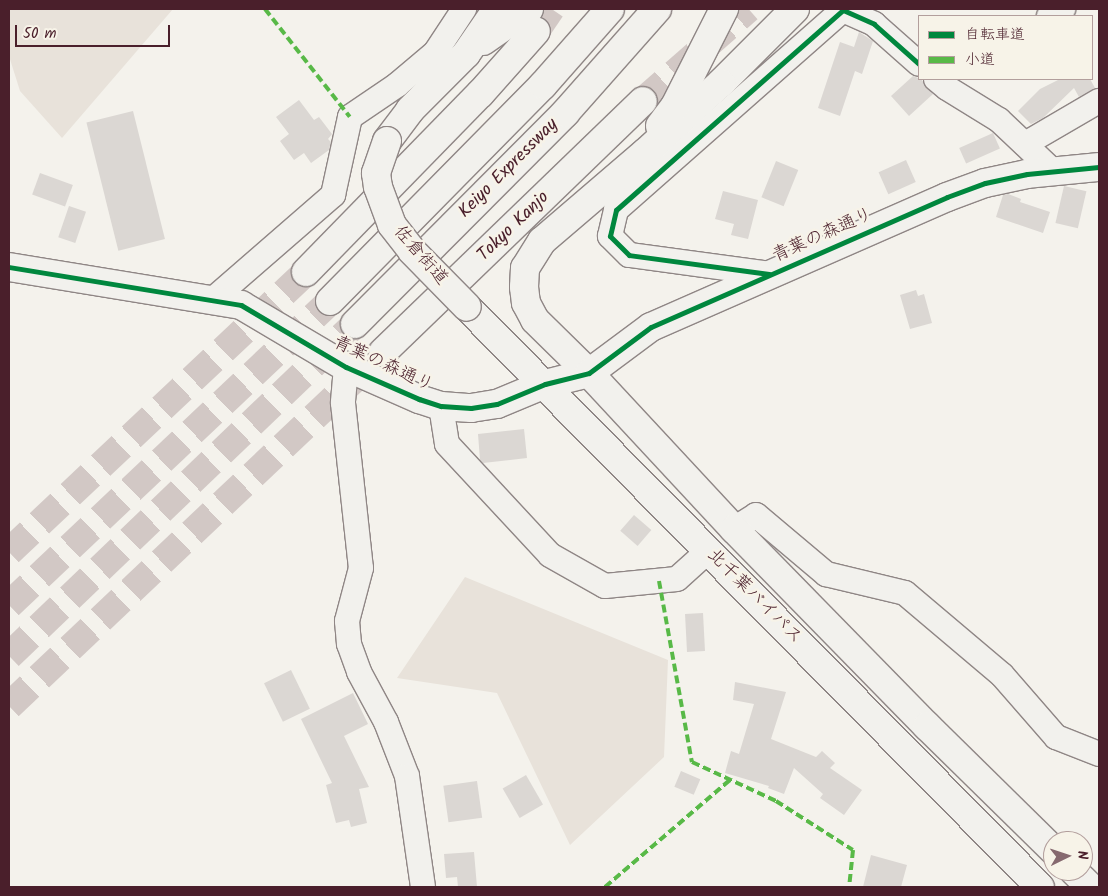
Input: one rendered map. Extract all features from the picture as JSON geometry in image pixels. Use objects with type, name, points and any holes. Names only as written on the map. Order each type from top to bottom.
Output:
[{"type":"main road","points":[[466,54],[497,9]]},
{"type":"main road","name":"Keiyo Expressway","points":[[330,301],[543,85],[610,9]]},
{"type":"main road","name":"Keiyo Expressway","points":[[355,324],[565,112],[657,9]]},
{"type":"main road","points":[[646,152],[657,130],[675,106],[724,9]]},
{"type":"main road","points":[[646,152],[721,83],[795,9]]},
{"type":"main road","points":[[466,54],[532,20]]},
{"type":"main road","points":[[306,272],[480,94],[532,20]]},
{"type":"main road","name":"佐倉街道","points":[[466,54],[410,110],[387,141],[376,173],[380,193],[392,225],[412,250],[467,307]]},
{"type":"main road","name":"Tokyo Kanjo","points":[[383,352],[643,101]]},
{"type":"main road","name":"北千葉バイパス","points":[[646,152],[552,232],[533,252],[525,268],[524,287],[526,303],[535,320],[589,373],[734,529],[920,719],[1043,840]]},
{"type":"main road","name":"青葉の森通り","points":[[9,267],[241,305],[346,366],[419,399],[442,406],[471,408],[497,404],[545,384],[589,373],[650,328],[947,197],[985,183],[1053,171],[1099,167]]},
{"type":"main road","name":"北千葉バイパス","points":[[467,307],[1040,887]]},
{"type":"street","points":[[211,301],[333,195],[350,117],[397,85],[435,53],[464,9]]},
{"type":"street","points":[[1051,15],[1063,9]]},
{"type":"street","points":[[770,274],[629,255],[610,236],[616,210],[843,10],[874,24],[918,63]]},
{"type":"street","points":[[948,82],[999,120],[1053,171]]},
{"type":"street","points":[[1025,144],[1099,101]]},
{"type":"street","points":[[346,366],[343,404],[360,568],[346,621],[349,644],[359,672],[386,722],[407,776],[423,887]]},
{"type":"street","points":[[442,406],[447,444],[550,555],[605,586],[677,579],[708,551]]},
{"type":"street","points":[[734,529],[756,514],[826,574],[905,593],[1002,675],[1056,737],[1099,754]]},
{"type":"shaded area","points":[[9,9],[173,9],[62,138],[20,91],[9,56]]},
{"type":"shaded area","points":[[465,577],[668,660],[664,757],[570,845],[497,693],[397,678]]},
{"type":"building","points":[[859,32],[873,41],[862,74],[855,71],[840,116],[818,108],[840,42],[854,47]]},
{"type":"building","points":[[913,76],[918,78],[918,80],[922,80],[933,94],[909,116],[891,96]]},
{"type":"building","points":[[1058,80],[1091,80],[1095,88],[1079,97],[1074,88],[1043,118],[1031,124],[1018,111],[1040,89]]},
{"type":"building","points":[[299,100],[314,120],[319,117],[332,134],[328,139],[331,142],[329,150],[311,163],[304,153],[294,160],[280,141],[289,134],[276,117]]},
{"type":"building","points":[[133,111],[165,239],[118,251],[86,123]]},
{"type":"building","points":[[993,133],[1000,149],[966,164],[959,148]]},
{"type":"building","points":[[906,160],[916,182],[888,194],[879,172]]},
{"type":"building","points":[[776,161],[798,170],[784,206],[761,197]]},
{"type":"building","points":[[40,173],[73,185],[65,207],[32,195]]},
{"type":"building","points":[[1064,186],[1086,191],[1078,228],[1055,223]]},
{"type":"building","points":[[723,191],[758,200],[748,239],[731,235],[734,224],[715,219]]},
{"type":"building","points":[[1008,194],[1021,199],[1020,202],[1050,212],[1043,233],[996,217],[1003,195]]},
{"type":"building","points":[[69,206],[86,212],[75,243],[58,237]]},
{"type":"building","points":[[916,290],[918,296],[924,294],[932,323],[910,329],[900,295]]},
{"type":"building","points":[[524,429],[527,458],[483,463],[480,460],[478,434]]},
{"type":"building","points":[[634,515],[651,530],[638,546],[620,531]]},
{"type":"building","points":[[703,613],[705,651],[687,652],[685,614]]},
{"type":"building","points":[[291,670],[310,709],[283,722],[264,683]]},
{"type":"building","points":[[735,682],[786,692],[771,739],[816,757],[822,751],[835,763],[830,768],[862,790],[844,815],[820,798],[823,794],[794,768],[784,794],[768,788],[769,786],[725,773],[731,751],[739,754],[754,704],[733,700]]},
{"type":"building","points":[[353,693],[368,724],[344,736],[369,787],[359,789],[367,823],[351,827],[349,820],[336,823],[326,785],[332,783],[301,719]]},
{"type":"building","points":[[681,771],[700,779],[694,795],[674,787]]},
{"type":"building","points":[[526,775],[543,804],[520,818],[503,788]]},
{"type":"building","points":[[477,781],[482,818],[448,822],[443,786]]},
{"type":"building","points":[[474,852],[477,887],[458,887],[457,877],[446,878],[444,854]]},
{"type":"building","points":[[871,855],[907,865],[901,887],[863,887]]},
{"type":"tunnel","points":[[536,31],[551,9]]},
{"type":"tunnel","points":[[643,101],[748,9]]},
{"type":"tunnel","points":[[9,552],[306,272]]},
{"type":"tunnel","points":[[9,605],[330,301]]},
{"type":"tunnel","points":[[9,656],[355,324]]},
{"type":"tunnel","points":[[9,706],[383,352]]},
{"type":"marked path","points":[[265,9],[350,117]]},
{"type":"marked path","points":[[659,581],[692,762],[776,801],[853,850],[849,887]]},
{"type":"marked path","points":[[605,887],[730,780]]},
{"type":"cycle path","points":[[769,274],[629,255],[610,236],[616,210],[843,10],[874,24],[918,63]]},
{"type":"cycle path","points":[[9,267],[241,305],[346,367],[419,399],[441,406],[471,408],[497,404],[545,384],[589,373],[651,327],[947,197],[985,183],[1027,174],[1099,167]]}]
